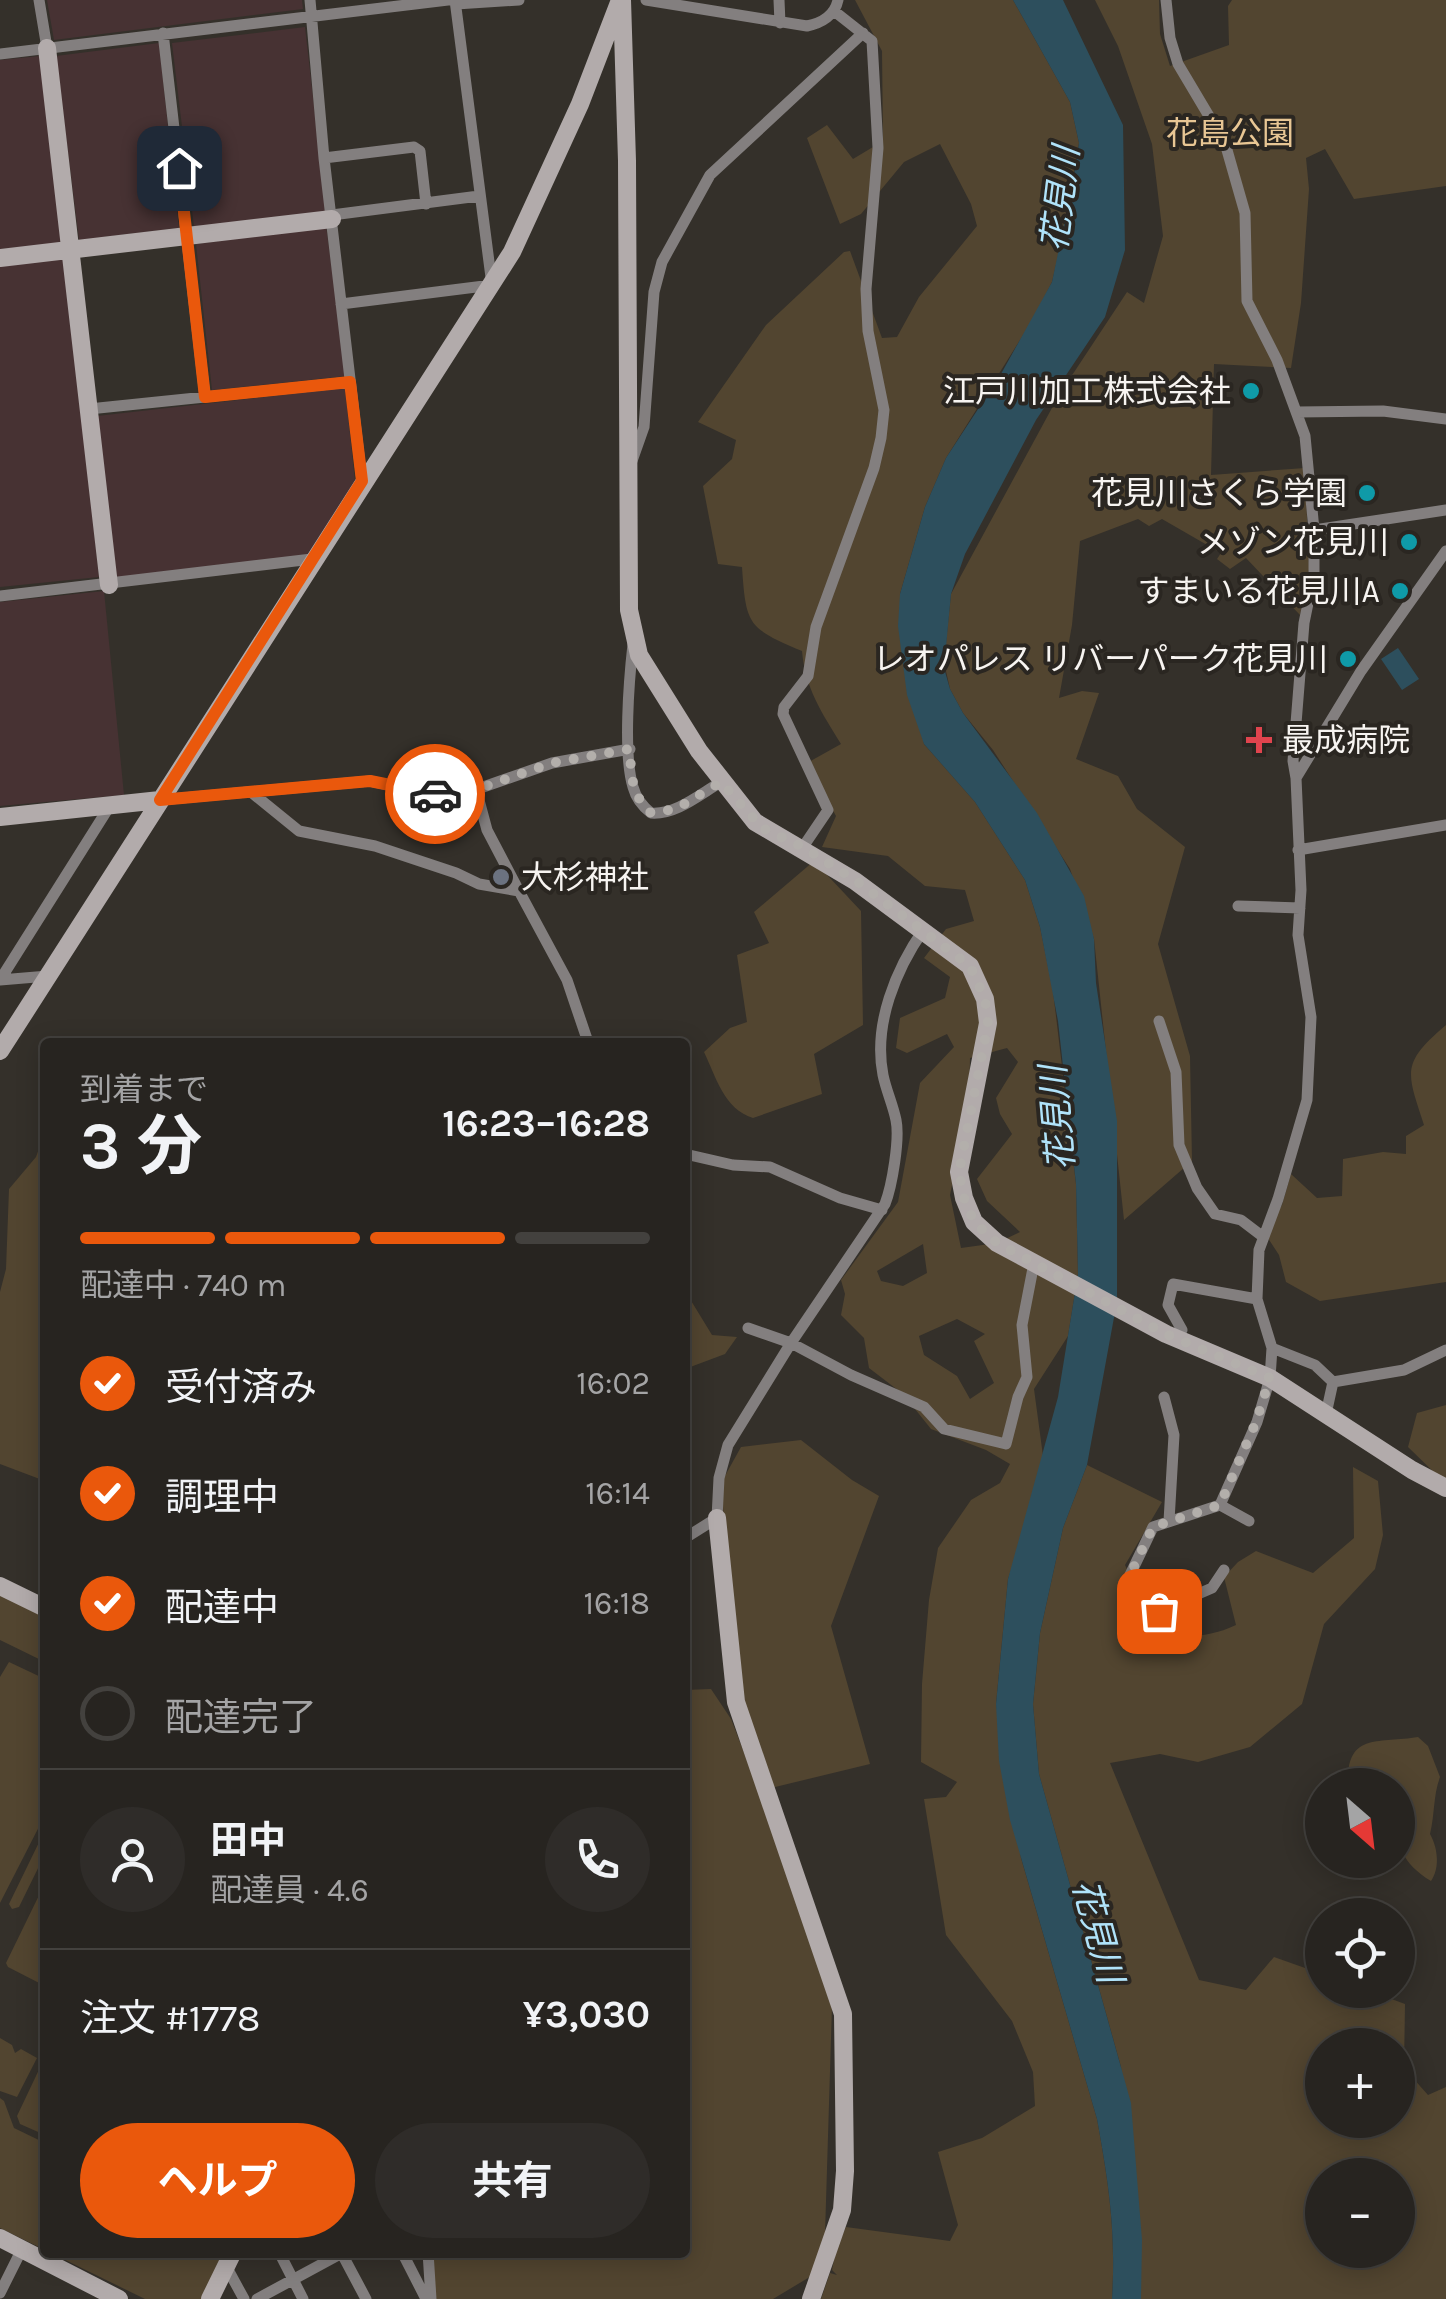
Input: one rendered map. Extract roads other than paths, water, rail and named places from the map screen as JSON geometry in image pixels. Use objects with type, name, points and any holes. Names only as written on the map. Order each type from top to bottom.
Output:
[{"type":"street","points":[[40,0],[109,585]]},
{"type":"street","points":[[310,0],[324,158],[362,481]]},
{"type":"street","points":[[0,54],[312,14],[519,0]]},
{"type":"street","points":[[0,1051],[362,481],[492,285],[527,225],[621,0]]},
{"type":"street","points":[[621,0],[629,610],[639,655],[721,782],[755,822],[803,847],[924,929],[970,966],[987,1012],[987,1038],[959,1172],[974,1222],[997,1243],[1039,1266],[1270,1378],[1446,1488]]},
{"type":"street","points":[[646,0],[780,23],[816,24],[836,5],[872,41],[878,148],[866,289],[868,331],[884,410],[874,468],[816,627],[808,676],[784,707],[828,810],[803,847]]},
{"type":"street","points":[[778,0],[780,23]]},
{"type":"street","points":[[1166,0],[1170,38],[1178,64],[1225,143],[1246,213],[1247,302],[1277,360],[1305,436],[1314,530],[1314,574],[1304,623],[1293,760],[1298,935],[1312,1016],[1306,1100],[1278,1199],[1262,1236],[1257,1298],[1272,1348],[1270,1378],[1256,1422],[1220,1505]]},
{"type":"street","points":[[453,2],[492,285]]},
{"type":"street","points":[[163,33],[205,397]]},
{"type":"street","points":[[630,464],[644,427],[654,292],[662,262],[710,174],[863,34]]},
{"type":"street","points":[[324,158],[414,147],[420,151],[426,204]]},
{"type":"street","points":[[0,258],[480,196]]},
{"type":"street","points":[[342,304],[492,285]]},
{"type":"street","points":[[89,409],[350,382]]},
{"type":"street","points":[[1297,412],[1383,410],[1446,419]]},
{"type":"street","points":[[1314,530],[1446,510]]},
{"type":"street","points":[[1296,778],[1361,671],[1446,551]]},
{"type":"street","points":[[0,596],[312,559]]},
{"type":"street","points":[[634,640],[630,749],[637,797],[651,813],[676,809],[721,782]]},
{"type":"street","points":[[0,817],[370,781],[431,794],[476,789],[552,763],[630,749]]},
{"type":"street","points":[[476,789],[487,830],[566,980],[587,1038]]},
{"type":"street","points":[[251,792],[299,831],[375,846],[456,872],[479,884],[519,891]]},
{"type":"street","points":[[0,980],[112,804]]},
{"type":"street","points":[[1298,850],[1446,825]]},
{"type":"street","points":[[1238,906],[1300,908]]},
{"type":"street","points":[[811,2299],[842,2210],[843,2014],[736,1702],[717,1488],[728,1445],[890,1192],[898,1124],[883,1074],[882,1026],[903,959],[924,929]]},
{"type":"street","points":[[0,980],[48,976]]},
{"type":"street","points":[[1159,1021],[1176,1072],[1179,1145],[1198,1188],[1215,1214],[1241,1220],[1262,1236]]},
{"type":"street","points":[[690,1155],[732,1165],[770,1167],[840,1198],[882,1210]]},
{"type":"street","points":[[748,1328],[791,1343],[924,1407],[944,1430],[1006,1444],[1027,1377],[1022,1324],[1039,1266]]},
{"type":"street","points":[[1174,1332],[1168,1305],[1173,1284],[1257,1298]]},
{"type":"street","points":[[1272,1348],[1314,1366],[1333,1382],[1404,1370],[1446,1350]]},
{"type":"street","points":[[1326,1414],[1333,1382]]},
{"type":"street","points":[[1164,1397],[1174,1435],[1169,1520]]},
{"type":"street","points":[[1224,1570],[1212,1588],[1159,1611],[1130,1575],[1153,1527],[1220,1505],[1249,1521]]},
{"type":"street","points":[[690,1535],[717,1518]]},
{"type":"street","points":[[0,1586],[40,1606]]},
{"type":"street","points":[[0,2238],[119,2299]]},
{"type":"street","points":[[0,2293],[22,2249]]},
{"type":"street","points":[[282,2258],[303,2299]]},
{"type":"street","points":[[257,2299],[333,2258]]},
{"type":"street","points":[[345,2258],[366,2299]]},
{"type":"street","points":[[405,2258],[428,2299]]},
{"type":"street","points":[[428,2258],[428,2299]]},
{"type":"street","points":[[210,2299],[229,2259]]},
{"type":"street","points":[[229,2259],[244,2299]]},
{"type":"water","points":[[1013,0],[1063,0],[1123,125],[1125,250],[1105,317],[1036,420],[965,554],[951,594],[944,668],[963,713],[1037,813],[1084,896],[1094,939],[1096,983],[1117,1121],[1117,1301],[1087,1465],[1063,1528],[1040,1633],[1033,1704],[1039,1774],[1131,2103],[1142,2240],[1141,2299],[1112,2299],[1110,2209],[1097,2119],[1010,1820],[999,1761],[996,1704],[1008,1579],[1058,1397],[1078,1274],[1076,1184],[1058,1021],[1040,927],[1025,880],[975,802],[924,744],[907,695],[898,626],[900,594],[925,507],[946,458],[1001,374],[1052,282],[1073,181],[1079,143],[1070,102]]},
{"type":"water","points":[[1398,648],[1419,679],[1402,690],[1381,659]]},
{"type":"place","name":"江戸川加工株式会社","points":[[1251,391]]},
{"type":"place","name":"花見川さくら学園","points":[[1367,493]]},
{"type":"place","name":"メゾン花見川","points":[[1409,542]]},
{"type":"place","name":"すまいる花見川A","points":[[1400,591]]},
{"type":"place","name":"レオパレス リバーパーク花見川","points":[[1348,659]]},
{"type":"place","name":"最成病院","points":[[1259,740]]},
{"type":"place","name":"大杉神社","points":[[501,877]]},
{"type":"park label","name":"花島公園","points":[[1230,133]]},
{"type":"water label","name":"花見川","points":[[1060,199]]},
{"type":"water label","name":"花見川","points":[[1057,1118]]},
{"type":"water label","name":"花見川","points":[[1098,1931]]}]
